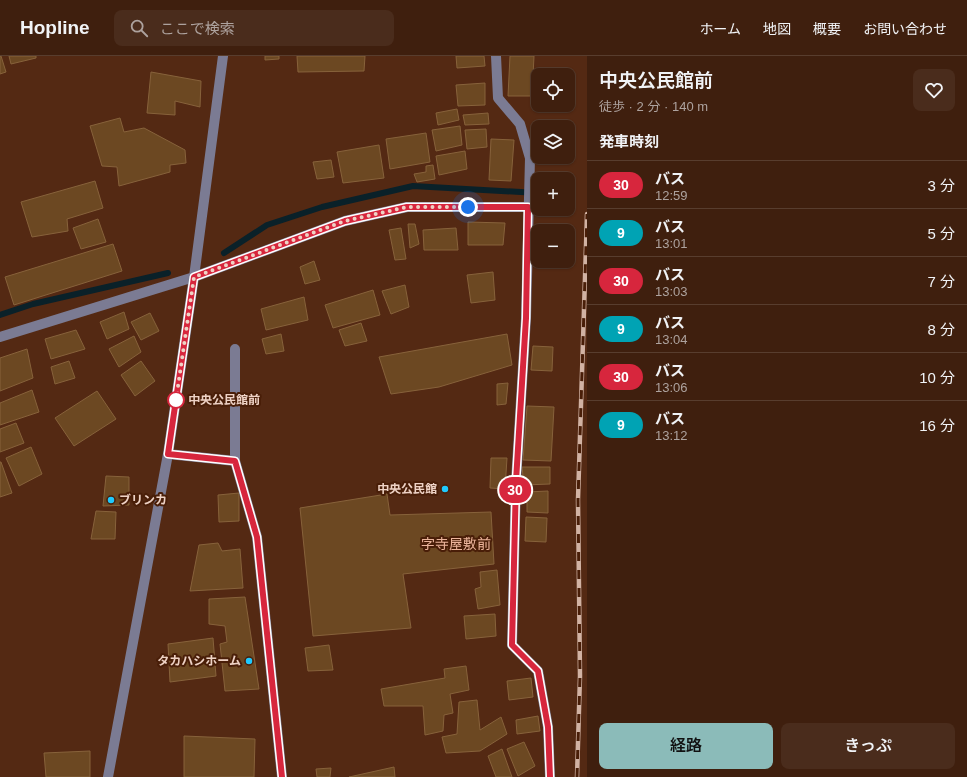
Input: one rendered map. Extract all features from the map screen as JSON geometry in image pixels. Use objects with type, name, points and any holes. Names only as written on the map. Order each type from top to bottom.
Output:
[{"type":"street","points":[[108,777],[168,454],[194,277],[223,56]]},
{"type":"street","points":[[496,56],[498,98],[520,124],[530,158],[526,318],[516,481],[512,645],[538,671],[548,727],[550,777]]},
{"type":"street","points":[[0,337],[194,277],[345,221],[407,207],[528,203]]},
{"type":"street","points":[[235,349],[235,461],[257,537],[282,777]]},
{"type":"street","points":[[168,454],[235,461]]},
{"type":"building","points":[[0,56],[6,72],[0,74]]},
{"type":"building","points":[[9,56],[36,56],[36,58],[11,64]]},
{"type":"building","points":[[265,56],[279,56],[279,59],[265,60]]},
{"type":"building","points":[[297,56],[365,56],[364,71],[298,72]]},
{"type":"building","points":[[456,56],[484,56],[485,66],[457,68]]},
{"type":"building","points":[[510,56],[534,56],[533,68],[531,68],[531,96],[508,96]]},
{"type":"building","points":[[151,72],[201,81],[200,107],[175,101],[175,115],[147,113]]},
{"type":"building","points":[[485,83],[485,105],[458,106],[456,85]]},
{"type":"building","points":[[457,109],[459,120],[438,125],[436,113]]},
{"type":"building","points":[[488,113],[489,124],[465,125],[463,115]]},
{"type":"building","points":[[120,118],[124,132],[144,128],[185,150],[186,163],[170,165],[170,172],[119,186],[117,167],[102,166],[90,126]]},
{"type":"building","points":[[460,126],[462,145],[436,151],[432,130]]},
{"type":"building","points":[[486,129],[487,147],[467,149],[465,130]]},
{"type":"building","points":[[426,133],[430,162],[390,169],[386,139]]},
{"type":"building","points":[[491,139],[514,140],[511,181],[489,180]]},
{"type":"building","points":[[379,145],[384,178],[343,183],[337,152]]},
{"type":"building","points":[[465,151],[467,169],[439,175],[436,156]]},
{"type":"building","points":[[331,160],[334,177],[317,179],[313,162]]},
{"type":"building","points":[[433,165],[435,179],[417,182],[414,174],[426,172],[426,166]]},
{"type":"building","points":[[95,181],[103,208],[67,219],[68,231],[32,237],[21,202]]},
{"type":"building","points":[[98,219],[106,242],[81,249],[73,228]]},
{"type":"building","points":[[468,222],[505,223],[503,245],[468,245]]},
{"type":"building","points":[[408,224],[415,224],[419,244],[410,248]]},
{"type":"building","points":[[401,228],[406,259],[395,260],[389,230]]},
{"type":"building","points":[[456,228],[458,250],[424,250],[423,230]]},
{"type":"building","points":[[113,244],[122,271],[14,305],[5,277]]},
{"type":"building","points":[[314,261],[320,280],[305,284],[300,267]]},
{"type":"building","points":[[493,272],[495,300],[471,303],[467,275]]},
{"type":"building","points":[[405,285],[409,307],[391,314],[382,291]]},
{"type":"building","points":[[373,290],[380,315],[333,328],[325,305]]},
{"type":"building","points":[[304,297],[308,320],[266,330],[261,309]]},
{"type":"building","points":[[124,312],[129,329],[107,339],[100,322]]},
{"type":"building","points":[[150,313],[159,331],[141,340],[131,322]]},
{"type":"building","points":[[361,323],[367,341],[345,346],[339,330]]},
{"type":"building","points":[[76,330],[85,349],[51,359],[45,339]]},
{"type":"building","points":[[281,334],[284,351],[266,354],[262,339]]},
{"type":"building","points":[[507,334],[512,365],[439,387],[391,394],[379,357]]},
{"type":"building","points":[[134,336],[141,352],[119,367],[109,349]]},
{"type":"building","points":[[533,346],[553,347],[552,371],[531,370]]},
{"type":"building","points":[[27,349],[33,378],[0,391],[0,358]]},
{"type":"building","points":[[69,361],[75,378],[55,384],[51,367]]},
{"type":"building","points":[[141,361],[155,381],[135,396],[121,375]]},
{"type":"building","points":[[508,383],[506,404],[497,405],[497,384]]},
{"type":"building","points":[[32,390],[39,412],[0,425],[0,403]]},
{"type":"building","points":[[97,391],[116,419],[74,446],[55,418]]},
{"type":"building","points":[[527,406],[554,407],[551,461],[523,460]]},
{"type":"building","points":[[16,423],[24,443],[0,452],[0,429]]},
{"type":"building","points":[[31,447],[42,474],[19,486],[6,458]]},
{"type":"building","points":[[491,458],[507,458],[505,489],[490,488]]},
{"type":"building","points":[[0,462],[12,493],[0,497]]},
{"type":"building","points":[[522,467],[550,467],[550,484],[524,485]]},
{"type":"building","points":[[106,476],[129,477],[129,505],[103,506]]},
{"type":"building","points":[[548,491],[548,513],[527,512],[527,492]]},
{"type":"building","points":[[239,493],[239,521],[219,522],[218,495]]},
{"type":"building","points":[[387,494],[390,515],[491,512],[494,564],[403,574],[411,628],[313,636],[300,508]]},
{"type":"building","points":[[96,511],[116,512],[115,539],[91,539]]},
{"type":"building","points":[[526,517],[547,518],[546,542],[525,541]]},
{"type":"building","points":[[218,543],[222,551],[240,549],[243,588],[190,591],[199,545]]},
{"type":"building","points":[[497,570],[500,605],[478,609],[475,589],[481,587],[480,572]]},
{"type":"building","points":[[245,597],[259,689],[225,691],[220,644],[227,642],[225,626],[209,624],[209,599]]},
{"type":"building","points":[[495,614],[496,636],[466,639],[464,616]]},
{"type":"building","points":[[213,638],[216,676],[170,682],[168,644]]},
{"type":"building","points":[[329,645],[333,670],[308,671],[305,648]]},
{"type":"building","points":[[466,666],[469,690],[450,694],[453,713],[444,715],[443,731],[425,735],[423,706],[384,706],[381,689],[445,678],[444,669]]},
{"type":"building","points":[[531,678],[533,697],[509,700],[507,681]]},
{"type":"building","points":[[477,700],[480,730],[501,717],[507,734],[480,751],[446,753],[442,737],[457,734],[459,702]]},
{"type":"building","points":[[538,716],[540,731],[517,734],[516,720]]},
{"type":"building","points":[[184,736],[255,739],[254,777],[184,777]]},
{"type":"building","points":[[524,742],[535,766],[518,776],[507,749]]},
{"type":"building","points":[[502,749],[512,777],[496,777],[488,756]]},
{"type":"building","points":[[90,751],[90,777],[46,777],[44,753]]},
{"type":"building","points":[[394,767],[395,777],[349,777]]},
{"type":"building","points":[[331,768],[330,777],[317,777],[316,769]]},
{"type":"waterway","points":[[224,253],[267,225],[322,207],[413,186],[531,193]]},
{"type":"waterway","points":[[0,315],[33,304],[168,273]]},
{"type":"railway","points":[[577,777],[580,676],[578,500],[587,214]]},
{"type":"bus line","name":"30","points":[[282,777],[257,537],[235,461],[168,454],[194,277],[345,221],[407,207],[528,207],[526,318],[516,481],[512,645],[538,671],[548,727],[550,777]]},
{"type":"place","name":"中央公民館前","points":[[176,400]]},
{"type":"place","name":"中央公民館","points":[[445,489]]},
{"type":"place","name":"ブリンカ","points":[[111,500]]},
{"type":"place","name":"タカハシホーム","points":[[249,661]]},
{"type":"district","name":"字寺屋敷前","points":[[456,544]]},
{"type":"route","points":[[176,400],[194,277],[345,221],[407,207],[468,207]]}]
